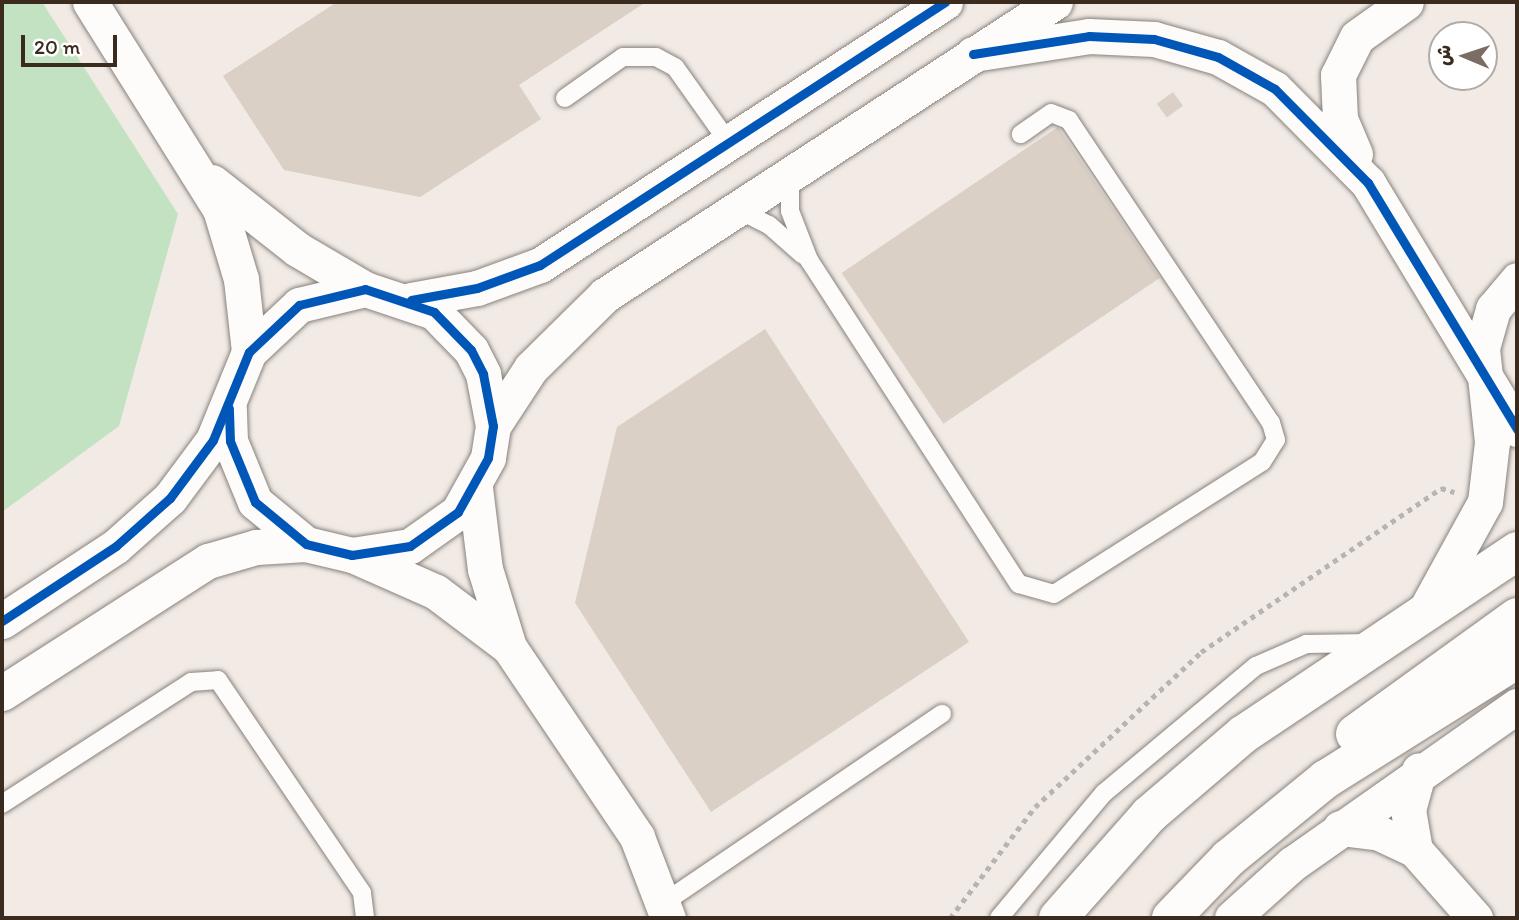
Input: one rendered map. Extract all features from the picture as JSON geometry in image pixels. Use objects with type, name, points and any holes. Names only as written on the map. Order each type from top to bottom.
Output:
[{"type":"street","points":[[2,621],[144,524],[193,470],[229,408],[249,352],[241,279],[204,175],[90,2]]},
{"type":"street","points":[[411,300],[477,288],[540,265],[945,2]]},
{"type":"street","points":[[352,555],[418,541],[458,512],[475,488],[493,426],[531,368],[578,318],[737,209],[1055,2]]},
{"type":"street","points":[[1406,2],[1357,37],[1338,75],[1340,119],[1368,183],[1517,429]]},
{"type":"street","points":[[973,54],[1089,36],[1186,47],[1275,89],[1368,183]]},
{"type":"street","points":[[204,175],[286,242],[365,289],[411,300],[434,312],[471,350],[484,374],[493,426]]},
{"type":"street","points":[[1425,611],[1470,536],[1489,482],[1492,442],[1482,369],[1485,328],[1517,280]]},
{"type":"street","points":[[249,352],[299,305],[365,289]]},
{"type":"street","points":[[229,408],[230,441],[255,502],[306,544]]},
{"type":"street","points":[[475,488],[485,569],[509,647],[637,837],[667,910]]},
{"type":"street","points":[[2,693],[208,561],[256,547],[306,544],[352,555],[436,592],[509,647]]},
{"type":"street","points":[[1058,918],[1195,773],[1376,643],[1517,551]]},
{"type":"street","points":[[1326,779],[1359,730],[1517,617]]},
{"type":"street","points":[[1171,918],[1229,858],[1326,779],[1517,659]]},
{"type":"street","points":[[1232,918],[1340,828],[1419,770],[1517,706]]},
{"type":"street","points":[[1415,850],[1408,810],[1419,770]]},
{"type":"street","points":[[1340,828],[1379,833],[1415,850],[1475,918]]},
{"type":"lane","points":[[565,98],[622,57],[656,57],[675,67],[729,143]]},
{"type":"lane","points":[[790,174],[790,211],[808,260],[1019,584],[1041,595],[1066,590],[1262,462],[1276,440],[1271,423],[1069,120],[1051,113],[1021,134]]},
{"type":"lane","points":[[737,209],[769,225],[808,260]]},
{"type":"lane","points":[[999,918],[1104,793],[1256,666],[1306,644],[1376,643]]},
{"type":"lane","points":[[2,804],[191,682],[218,680],[362,893],[365,918]]},
{"type":"lane","points":[[667,910],[942,714]]},
{"type":"green space","points":[[2,2],[42,2],[178,214],[119,426],[2,512]]},
{"type":"building","points":[[337,2],[646,2],[519,85],[541,119],[420,197],[284,170],[223,76]]},
{"type":"building","points":[[1173,92],[1183,106],[1167,118],[1157,104]]},
{"type":"building","points":[[1058,127],[1160,278],[943,424],[842,273]]},
{"type":"building","points":[[765,329],[969,642],[711,812],[575,603],[617,427]]},
{"type":"cycle path","points":[[411,300],[477,288],[540,265],[945,2]]},
{"type":"cycle path","points":[[973,54],[1089,36],[1154,39],[1218,57],[1275,89],[1368,183],[1517,429]]},
{"type":"cycle path","points":[[2,621],[116,546],[170,498],[213,440],[249,352],[299,305],[365,289],[434,312],[471,350],[483,374],[493,426],[488,458],[458,512],[410,546],[352,555],[306,544],[255,502],[230,441],[229,408]]}]
